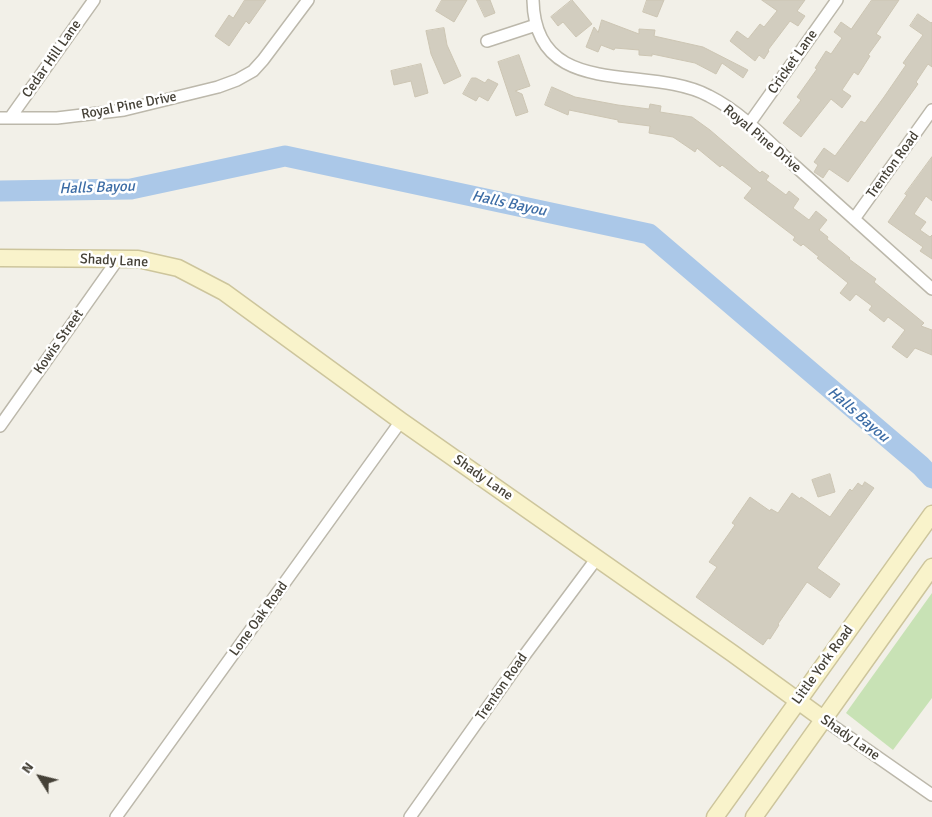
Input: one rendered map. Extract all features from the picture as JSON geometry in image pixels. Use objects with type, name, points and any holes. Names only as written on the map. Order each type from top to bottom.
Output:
[{"type":"street","name":"Cedar Hill Lane","points":[[5,118],[94,0]]},
{"type":"street","name":"Royal Pine Drive","points":[[5,118],[57,118],[124,110],[218,87],[237,80],[252,71],[276,44],[308,0]]},
{"type":"street","points":[[487,41],[536,25],[533,0]]},
{"type":"street","name":"Cricket Lane","points":[[749,124],[837,0]]},
{"type":"street","name":"Royal Pine Drive","points":[[536,25],[544,43],[552,53],[572,67],[685,86],[709,96],[749,124],[932,289]]},
{"type":"street","name":"Trenton Road","points":[[854,219],[932,110]]},
{"type":"street","name":"Shady Lane","points":[[0,258],[138,259],[178,268],[224,292],[401,421],[932,794]]},
{"type":"street","name":"Kowis Street","points":[[0,426],[118,258]]},
{"type":"street","name":"Lone Oak Road","points":[[116,817],[401,421]]},
{"type":"street","name":"Little York Road","points":[[715,817],[928,520]]},
{"type":"street","name":"Trenton Road","points":[[410,817],[524,656],[597,558]]},
{"type":"street","points":[[754,817],[932,567]]},
{"type":"green space","points":[[932,593],[932,698],[893,750],[846,713]]},
{"type":"building","points":[[245,0],[266,0],[249,24],[246,21],[229,46],[215,36],[229,15],[233,18]]},
{"type":"building","points":[[442,0],[467,0],[454,22],[436,11]]},
{"type":"building","points":[[477,0],[490,0],[495,13],[485,17]]},
{"type":"building","points":[[572,0],[592,24],[576,37],[563,22],[558,26],[551,17]]},
{"type":"building","points":[[647,0],[664,0],[657,17],[643,12]]},
{"type":"building","points":[[762,0],[805,0],[797,11],[805,16],[798,26],[790,21],[768,50],[764,59],[759,55],[755,61],[730,41],[737,31],[748,39],[760,24],[764,27],[777,11]]},
{"type":"building","points":[[872,0],[899,0],[876,34],[881,37],[868,55],[870,56],[858,75],[854,72],[842,90],[851,96],[842,108],[831,99],[801,137],[783,123],[801,100],[797,97],[817,69],[815,68],[826,51],[831,54],[842,38],[834,32],[841,22],[851,29]]},
{"type":"building","points":[[918,14],[932,22],[932,67],[928,64],[916,82],[918,84],[848,182],[829,169],[823,178],[814,172],[818,165],[814,162],[824,148],[835,156],[861,121],[865,123],[884,97],[906,65],[903,63],[923,35],[910,26]]},
{"type":"building","points":[[602,20],[639,34],[639,29],[655,30],[654,36],[703,47],[748,70],[743,78],[722,63],[716,74],[695,63],[652,54],[652,56],[639,55],[639,50],[615,48],[614,50],[601,45],[598,52],[586,47],[594,27],[598,32]]},
{"type":"building","points":[[444,28],[447,45],[461,76],[444,84],[431,54],[426,31]]},
{"type":"building","points":[[519,55],[530,86],[515,91],[522,94],[528,112],[516,116],[498,62]]},
{"type":"building","points":[[421,64],[428,93],[415,97],[411,81],[394,85],[391,71]]},
{"type":"building","points":[[472,78],[485,83],[488,79],[498,84],[488,101],[479,96],[476,101],[463,94]]},
{"type":"building","points":[[552,87],[575,97],[649,109],[650,104],[661,106],[660,112],[692,117],[760,173],[762,171],[769,176],[766,180],[786,195],[789,191],[799,199],[793,208],[809,220],[816,211],[827,220],[819,230],[828,237],[827,239],[849,259],[876,279],[874,282],[924,323],[921,326],[932,330],[932,355],[915,348],[907,358],[892,347],[905,330],[888,317],[884,322],[869,310],[872,306],[856,294],[850,301],[840,293],[848,283],[803,244],[801,246],[793,240],[795,237],[744,198],[752,188],[722,165],[720,167],[697,148],[695,152],[673,137],[649,133],[650,126],[618,122],[618,120],[569,110],[568,115],[545,105]]},
{"type":"building","points":[[932,157],[932,201],[926,196],[914,214],[926,222],[920,230],[930,237],[932,235],[932,259],[920,251],[923,247],[888,222],[907,195],[905,194]]},
{"type":"building","points":[[830,474],[835,492],[818,497],[812,480]]},
{"type":"building","points":[[865,482],[874,488],[817,568],[840,584],[830,598],[807,582],[770,639],[768,638],[763,645],[696,597],[717,567],[709,562],[735,525],[732,523],[750,497],[770,511],[771,509],[778,513],[792,493],[830,517],[850,489],[852,491],[858,483],[862,486]]},
{"type":"waterway","name":"Halls Bayou","points":[[0,191],[131,189],[285,156],[649,234],[921,466],[932,478]]}]
